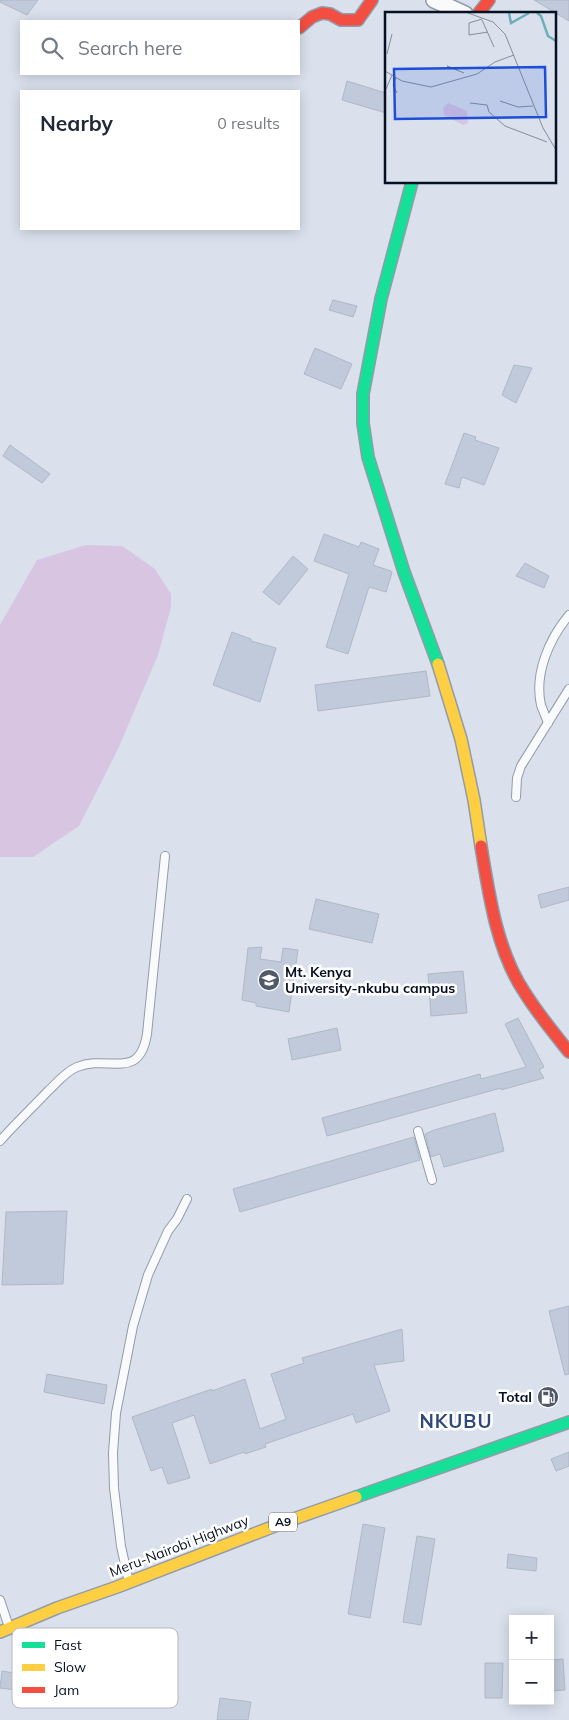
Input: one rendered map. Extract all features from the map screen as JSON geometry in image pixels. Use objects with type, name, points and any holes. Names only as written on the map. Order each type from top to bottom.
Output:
[{"type":"main road","points":[[300,27],[312,17],[322,13],[330,14],[341,20],[358,20],[372,0]]},
{"type":"main road","points":[[480,12],[489,0]]},
{"type":"main road","points":[[411,184],[381,300],[367,370],[363,422],[368,458],[404,572],[435,655],[461,738],[487,881],[503,949],[524,992],[569,1052]]},
{"type":"main road","name":"Meru-Nairobi Highway","points":[[5,1630],[57,1608],[285,1522],[569,1422]]},
{"type":"street","points":[[434,0],[461,12]]},
{"type":"lane","points":[[548,723],[541,706],[540,676],[548,650],[569,615]]},
{"type":"lane","points":[[516,797],[516,778],[521,766],[569,689]]},
{"type":"lane","points":[[0,1141],[68,1072],[96,1062],[130,1063],[136,1060],[142,1052],[147,1034],[165,856]]},
{"type":"lane","points":[[418,1131],[432,1180]]},
{"type":"lane","points":[[129,1582],[121,1546],[114,1488],[113,1453],[116,1413],[133,1326],[148,1274],[168,1231],[177,1219],[187,1199]]},
{"type":"lane","points":[[0,1600],[5,1630]]},
{"type":"shaded area","points":[[86,545],[122,546],[155,569],[171,594],[171,607],[158,655],[118,749],[79,826],[33,857],[0,857],[0,625],[37,560]]},
{"type":"building","points":[[0,0],[38,0],[27,15],[0,2]]},
{"type":"building","points":[[534,0],[569,0],[569,21]]},
{"type":"building","points":[[347,81],[385,93],[385,113],[342,100]]},
{"type":"building","points":[[333,300],[357,306],[353,317],[329,310]]},
{"type":"building","points":[[315,348],[352,364],[341,389],[304,374]]},
{"type":"building","points":[[514,365],[532,368],[516,403],[502,395]]},
{"type":"building","points":[[464,433],[476,437],[475,440],[499,448],[484,485],[462,477],[459,488],[445,484]]},
{"type":"building","points":[[10,445],[50,474],[42,483],[3,456]]},
{"type":"building","points":[[324,534],[359,547],[361,542],[379,549],[373,565],[392,573],[386,592],[369,587],[348,654],[326,647],[349,574],[314,561]]},
{"type":"building","points":[[293,556],[308,569],[279,605],[263,592]]},
{"type":"building","points":[[525,563],[549,576],[544,588],[516,576]]},
{"type":"building","points":[[232,632],[251,639],[251,641],[276,648],[260,702],[213,685]]},
{"type":"building","points":[[426,671],[430,696],[318,711],[315,685]]},
{"type":"building","points":[[569,887],[569,900],[541,908],[538,895]]},
{"type":"building","points":[[316,899],[379,914],[372,943],[309,929]]},
{"type":"building","points":[[262,947],[260,959],[281,962],[283,948],[298,950],[289,1012],[256,1006],[256,1003],[242,1000],[248,948]]},
{"type":"building","points":[[463,971],[467,1013],[431,1016],[428,974]]},
{"type":"building","points":[[518,1018],[544,1067],[539,1070],[544,1078],[327,1136],[322,1118],[480,1074],[481,1079],[526,1067],[505,1024]]},
{"type":"building","points":[[337,1028],[341,1050],[292,1060],[288,1039]]},
{"type":"building","points":[[495,1113],[504,1151],[444,1167],[440,1154],[431,1157],[425,1134]]},
{"type":"building","points":[[414,1137],[420,1160],[240,1212],[233,1189]]},
{"type":"building","points":[[67,1211],[63,1284],[2,1285],[6,1212]]},
{"type":"building","points":[[569,1306],[569,1374],[565,1375],[549,1311]]},
{"type":"building","points":[[402,1329],[404,1361],[374,1365],[390,1411],[356,1423],[353,1414],[265,1444],[266,1447],[245,1454],[244,1452],[210,1464],[194,1415],[172,1423],[190,1478],[168,1484],[162,1467],[151,1471],[132,1417],[245,1379],[260,1429],[286,1419],[271,1374],[304,1363],[302,1358]]},
{"type":"building","points":[[47,1374],[107,1385],[104,1404],[44,1392]]},
{"type":"building","points":[[569,1452],[569,1466],[556,1471],[551,1459]]},
{"type":"building","points":[[363,1524],[385,1528],[370,1618],[348,1614]]},
{"type":"building","points":[[417,1536],[435,1539],[421,1625],[403,1622]]},
{"type":"building","points":[[508,1554],[537,1558],[536,1571],[507,1568]]},
{"type":"building","points":[[563,1659],[565,1690],[554,1691],[554,1660]]},
{"type":"building","points":[[485,1663],[503,1663],[502,1698],[485,1698]]},
{"type":"building","points":[[2,1671],[12,1673],[12,1690],[0,1688]]},
{"type":"building","points":[[220,1698],[251,1702],[248,1720],[217,1720]]},
{"type":"traffic: fast","points":[[411,184],[381,299],[363,394],[363,423],[368,457],[404,572],[438,664]]},
{"type":"traffic: fast","points":[[356,1497],[569,1422]]},
{"type":"traffic: slow","points":[[438,664],[461,739],[474,800],[481,846]]},
{"type":"traffic: slow","points":[[0,1632],[57,1608],[356,1497]]},
{"type":"traffic: jam","points":[[300,27],[312,17],[322,13],[330,14],[341,20],[358,20],[372,0]]},
{"type":"traffic: jam","points":[[480,12],[489,0]]},
{"type":"traffic: jam","points":[[481,846],[487,884],[507,960],[530,1001],[569,1052]]},
{"type":"place","name":"Mt. Kenya University-nkubu campus","points":[[269,980]]},
{"type":"place","name":"Total","points":[[548,1397]]},
{"type":"district","name":"NKUBU","points":[[456,1421]]}]
